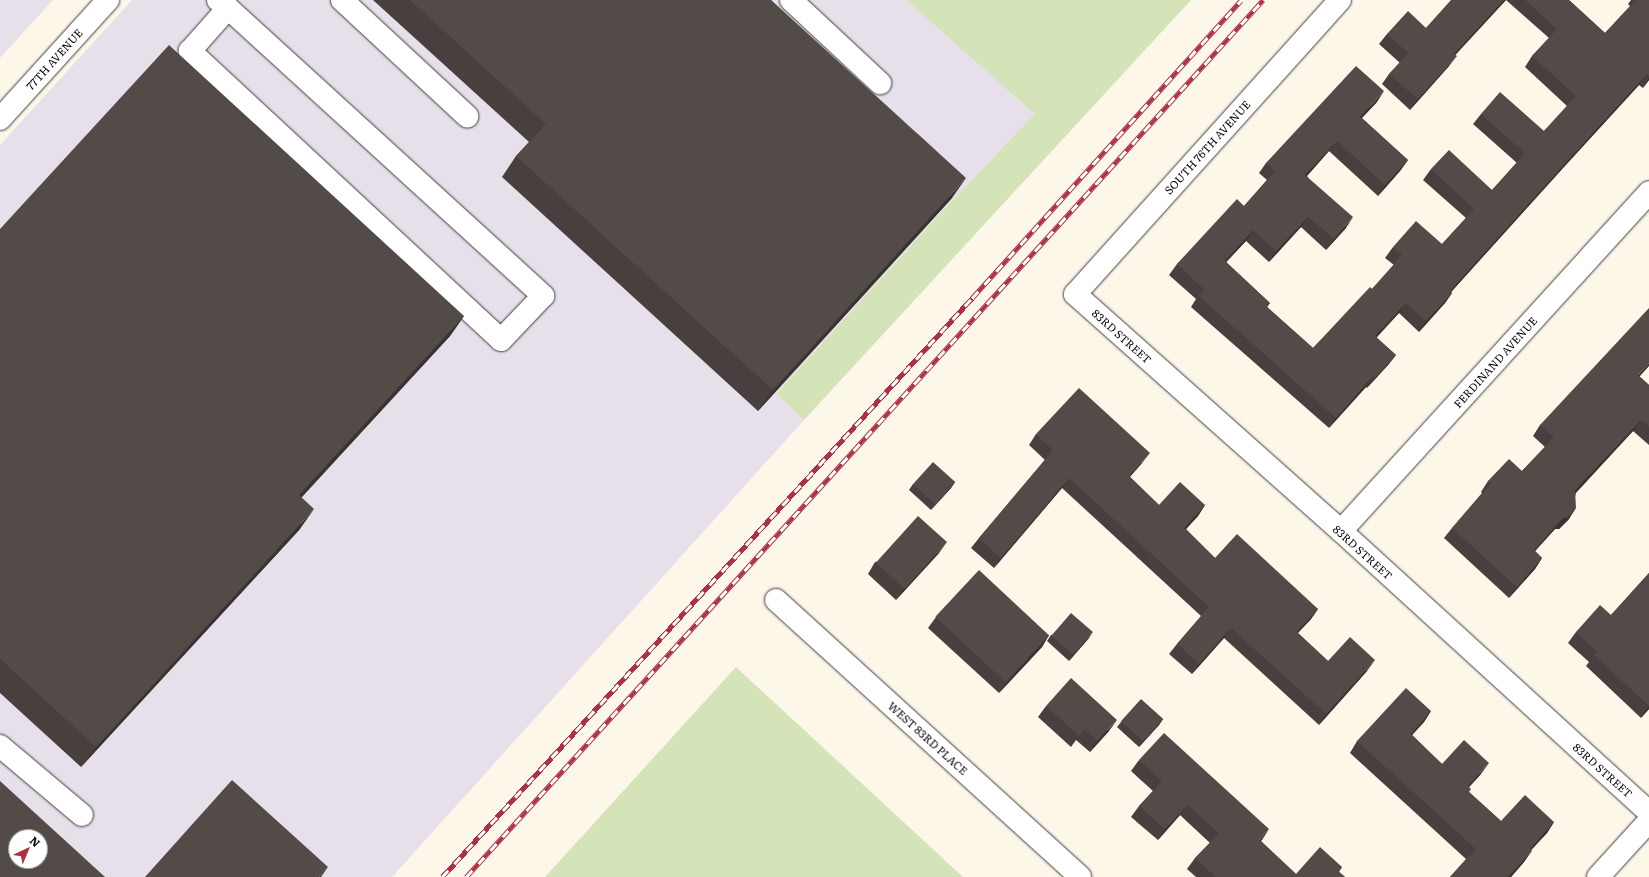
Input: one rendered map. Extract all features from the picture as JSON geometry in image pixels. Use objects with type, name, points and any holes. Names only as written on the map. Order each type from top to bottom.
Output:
[{"type":"street","name":"77TH AVENUE","points":[[0,119],[108,0]]},
{"type":"street","points":[[342,0],[467,116]]},
{"type":"street","points":[[791,0],[880,83]]},
{"type":"street","name":"SOUTH 76TH AVENUE","points":[[1075,294],[1340,0]]},
{"type":"street","points":[[223,4],[543,296],[502,340],[190,51],[223,4]]},
{"type":"street","name":"FERDINAND AVENUE","points":[[1341,531],[1649,192]]},
{"type":"street","name":"83RD STREET","points":[[1075,294],[1341,531],[1649,812]]},
{"type":"street","name":"WEST 83RD PLACE","points":[[776,600],[1080,877]]},
{"type":"street","points":[[0,746],[82,815]]},
{"type":"street","points":[[1598,877],[1649,821]]},
{"type":"shaded area","points":[[0,0],[53,0],[0,58]]},
{"type":"shaded area","points":[[132,0],[906,0],[1036,114],[948,205],[776,394],[804,420],[392,877],[0,877],[0,145]]},
{"type":"green space","points":[[906,0],[1191,0],[804,420],[776,394],[948,205],[1035,114]]},
{"type":"green space","points":[[736,667],[963,877],[545,877]]},
{"type":"building","points":[[410,0],[771,0],[966,178],[773,390],[516,156],[546,124]]},
{"type":"building","points":[[1452,0],[1504,0],[1454,54],[1457,56],[1418,99],[1389,74],[1408,53],[1387,34],[1408,11],[1426,28]]},
{"type":"building","points":[[1525,0],[1569,0],[1605,33],[1636,0],[1649,0],[1649,76],[1647,74],[1570,158],[1450,291],[1452,293],[1426,321],[1406,303],[1375,336],[1396,355],[1375,378],[1373,376],[1336,418],[1199,296],[1205,290],[1177,264],[1237,199],[1244,206],[1275,171],[1266,163],[1356,66],[1384,91],[1360,117],[1408,160],[1385,185],[1337,141],[1305,175],[1353,217],[1334,239],[1308,217],[1276,251],[1253,230],[1225,261],[1270,303],[1267,307],[1313,348],[1370,287],[1372,289],[1402,255],[1393,247],[1416,221],[1442,244],[1474,209],[1431,169],[1449,150],[1492,190],[1525,153],[1481,114],[1500,92],[1544,131],[1576,96],[1532,56],[1557,29]]},
{"type":"building","points":[[169,45],[464,316],[299,495],[314,509],[96,747],[0,659],[0,229]]},
{"type":"building","points":[[1649,308],[1649,363],[1638,375],[1649,385],[1649,427],[1641,420],[1575,490],[1576,508],[1567,518],[1563,518],[1534,550],[1542,558],[1517,587],[1452,528],[1491,484],[1488,481],[1509,459],[1522,471],[1554,437],[1540,425]]},
{"type":"building","points":[[1079,388],[1150,453],[1129,476],[1159,505],[1180,482],[1205,505],[1184,528],[1215,558],[1237,534],[1318,609],[1297,632],[1328,661],[1350,637],[1375,660],[1326,714],[1231,628],[1199,664],[1177,644],[1209,607],[1069,478],[1001,558],[979,538],[1053,450],[1036,434]]},
{"type":"building","points":[[933,462],[955,482],[935,504],[913,484]]},
{"type":"building","points":[[918,516],[947,542],[905,589],[876,563]]},
{"type":"building","points":[[979,570],[1049,635],[1006,682],[935,617]]},
{"type":"building","points":[[1649,573],[1649,706],[1594,655],[1597,652],[1576,632],[1600,605],[1611,615]]},
{"type":"building","points":[[1071,613],[1093,632],[1073,655],[1051,636]]},
{"type":"building","points":[[1071,678],[1117,720],[1097,741],[1084,729],[1079,736],[1046,706]]},
{"type":"building","points":[[1406,688],[1431,711],[1411,734],[1442,764],[1464,740],[1489,763],[1468,786],[1471,789],[1469,792],[1501,821],[1525,795],[1554,822],[1530,849],[1532,851],[1508,877],[1450,877],[1476,849],[1357,741]]},
{"type":"building","points":[[1141,699],[1163,719],[1143,741],[1121,721]]},
{"type":"building","points":[[1164,733],[1269,829],[1259,840],[1296,874],[1320,847],[1342,867],[1338,871],[1345,877],[1216,877],[1195,858],[1219,833],[1188,805],[1165,829],[1139,806],[1162,781],[1139,760]]},
{"type":"building","points":[[232,780],[328,867],[319,877],[145,877]]},
{"type":"building","points":[[0,781],[105,877],[0,877]]},
{"type":"railway","points":[[442,877],[972,298],[1241,0]]},
{"type":"railway","points":[[466,877],[1263,0]]}]
